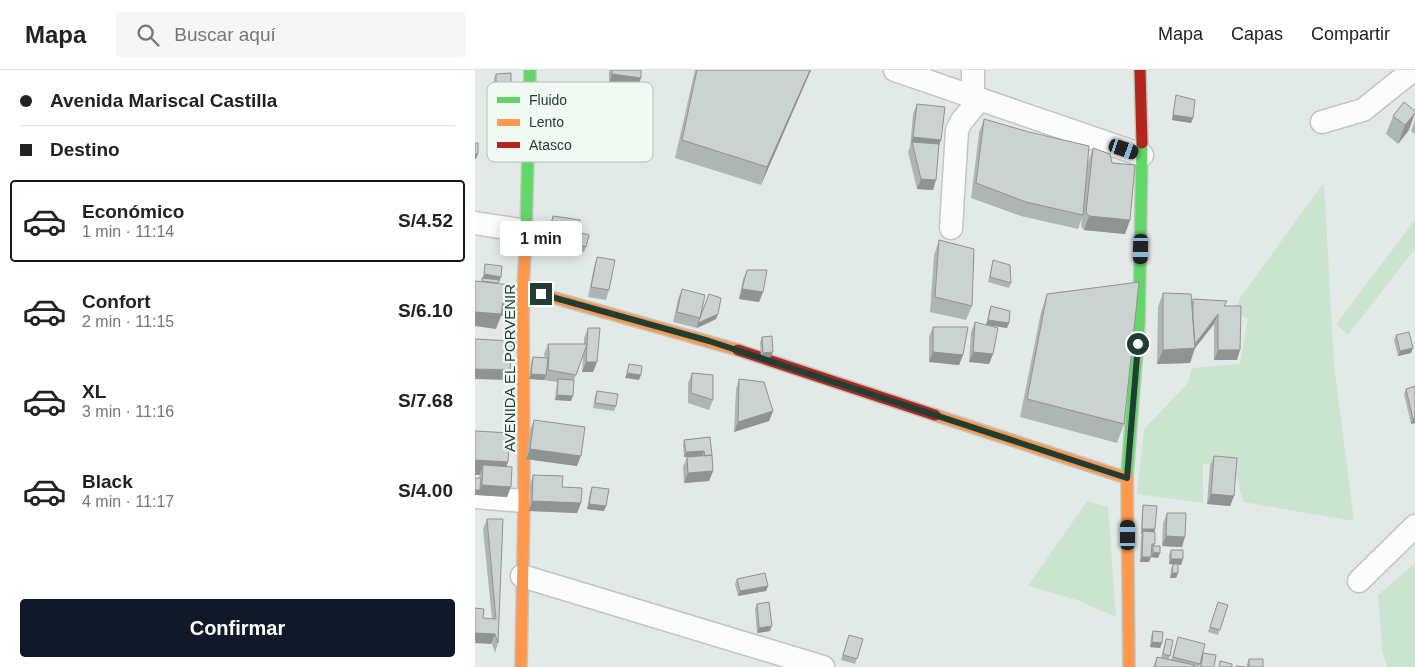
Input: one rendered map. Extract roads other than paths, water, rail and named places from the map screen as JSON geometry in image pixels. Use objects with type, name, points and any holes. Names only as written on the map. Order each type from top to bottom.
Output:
[{"type":"street","points":[[895,70],[1142,155]]},
{"type":"street","points":[[951,228],[957,130],[976,98],[973,70]]},
{"type":"street","points":[[1129,667],[1127,478],[1139,324],[1142,155],[1140,70]]},
{"type":"street","points":[[1322,122],[1363,110],[1413,70]]},
{"type":"street","name":"AVENIDA EL PORVENIR","points":[[521,667],[524,501],[523,289],[528,162]]},
{"type":"street","points":[[475,223],[526,230]]},
{"type":"street","points":[[523,289],[709,341],[1127,478]]},
{"type":"street","points":[[475,496],[524,501]]},
{"type":"street","points":[[1359,581],[1415,526]]},
{"type":"street","points":[[522,576],[823,667]]}]
